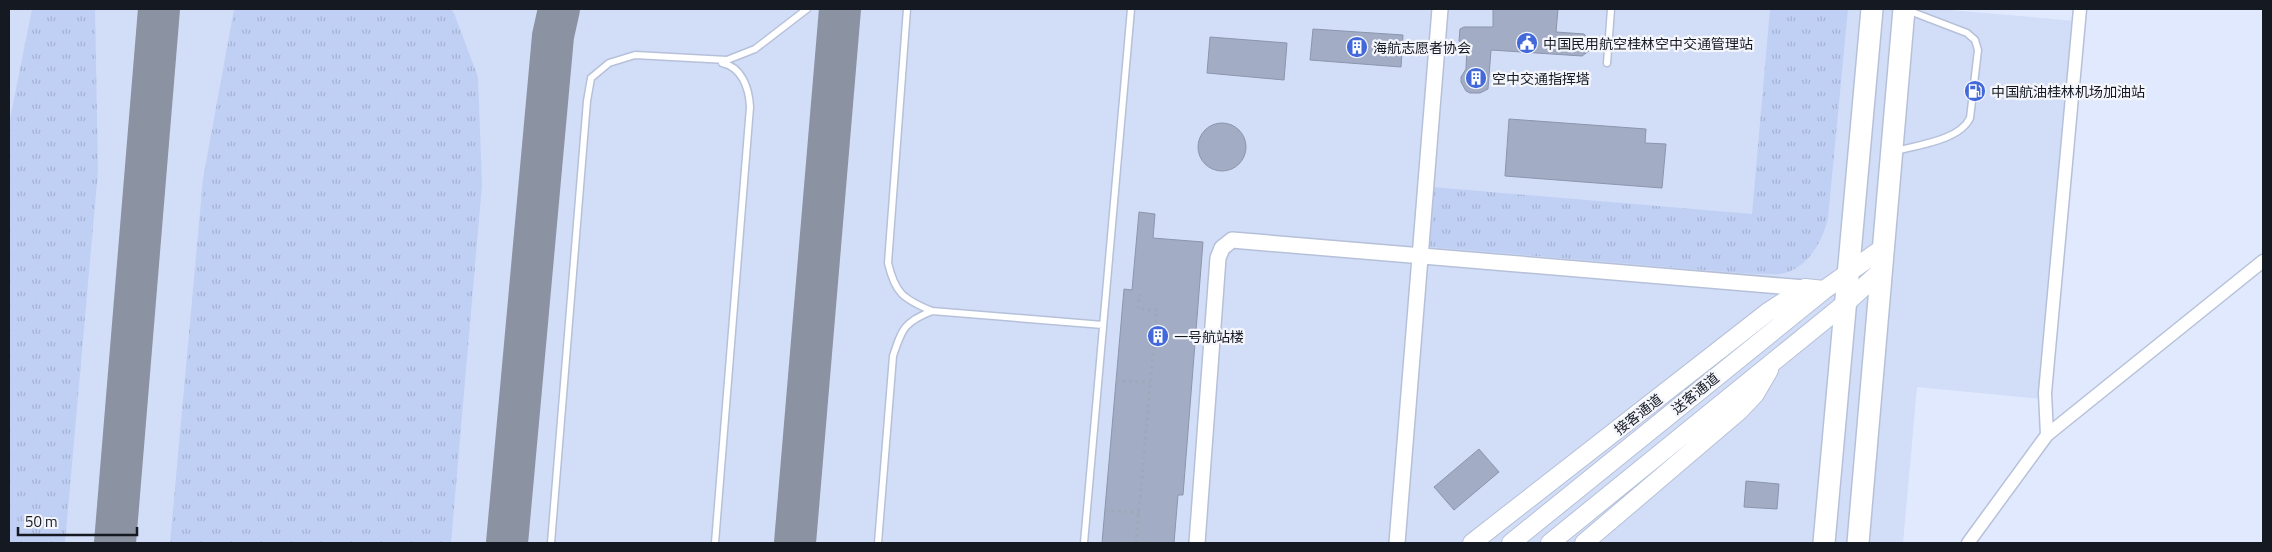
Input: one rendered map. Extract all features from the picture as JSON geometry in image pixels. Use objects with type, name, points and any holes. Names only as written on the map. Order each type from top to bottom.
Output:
[{"type":"highway","points":[[1824,543],[1872,9]]},
{"type":"highway","points":[[1858,543],[1904,9]]},
{"type":"main road","name":"送客通道","points":[[1511,543],[1590,477],[1824,290],[1883,248]]},
{"type":"main road","name":"送客通道","points":[[1550,543],[1847,302],[1881,271]]},
{"type":"main road","points":[[1806,288],[1824,290]]},
{"type":"main road","name":"接客通道","points":[[1472,543],[1768,312],[1806,288]]},
{"type":"main road","points":[[1584,543],[1739,411],[1754,394],[1776,359]]},
{"type":"street","points":[[1397,543],[1440,9]]},
{"type":"street","points":[[2047,435],[2045,393],[2080,9]]},
{"type":"street","points":[[1197,543],[1219,254],[1222,248],[1232,240],[1806,288]]},
{"type":"street","points":[[1968,543],[2047,435],[2263,261]]},
{"type":"lane","points":[[551,543],[586,111],[591,78],[609,63],[635,55],[728,60],[755,49],[807,9]]},
{"type":"lane","points":[[907,9],[888,263],[893,284],[911,302],[932,311],[1103,326]]},
{"type":"lane","points":[[1084,543],[1131,9]]},
{"type":"lane","points":[[1607,63],[1611,9]]},
{"type":"lane","points":[[1893,152],[1952,135],[1965,127],[1970,118],[1978,50],[1975,40],[1967,33],[1904,9]]},
{"type":"lane","points":[[708,60],[728,64],[740,73],[749,91],[750,107],[715,543]]},
{"type":"lane","points":[[878,543],[893,356],[902,330],[917,316],[932,311]]},
{"type":"path","points":[[1136,543],[1157,310],[1138,309],[1140,294]]},
{"type":"path","points":[[1116,381],[1151,382]]},
{"type":"path","points":[[1105,510],[1139,513]]},
{"type":"shaded area","points":[[9,9],[1950,9],[2076,21],[2042,399],[1917,387],[1903,543],[9,543]]},
{"type":"green space","points":[[32,9],[95,9],[98,171],[65,543],[9,543],[9,124]]},
{"type":"green space","points":[[234,9],[451,9],[454,13],[478,77],[482,185],[451,543],[170,543],[203,179]]},
{"type":"green space","points":[[1770,9],[1848,9],[1828,218],[1818,245],[1806,261],[1798,267],[1780,274],[1740,273],[1429,247],[1432,187],[1752,214]]},
{"type":"building","name":"中国民用航空桂林空中交通管理站","points":[[1493,9],[1558,9],[1556,32],[1584,34],[1591,42],[1589,51],[1582,56],[1491,50],[1488,89],[1480,93],[1470,93],[1466,91],[1461,82],[1461,77],[1466,69],[1467,45],[1459,41],[1460,29],[1464,27],[1493,27]]},
{"type":"building","name":"海航志愿者协会","points":[[1313,29],[1403,35],[1401,67],[1310,60]]},
{"type":"building","points":[[1210,37],[1287,43],[1284,80],[1207,73]]},
{"type":"building","points":[[1509,119],[1646,129],[1645,143],[1666,144],[1662,188],[1505,176]]},
{"type":"building","points":[[1217,123],[1227,123],[1239,130],[1246,142],[1246,152],[1239,164],[1227,171],[1217,171],[1209,167],[1202,160],[1198,152],[1198,142],[1202,134],[1209,127]]},
{"type":"building","name":"一号航站楼","points":[[1139,212],[1155,214],[1153,238],[1203,242],[1183,495],[1178,495],[1174,543],[1102,543],[1124,289],[1132,290]]},
{"type":"building","points":[[1479,449],[1499,472],[1454,510],[1434,487]]},
{"type":"building","points":[[1746,481],[1779,484],[1777,509],[1744,507]]},
{"type":"taxiway","points":[[115,543],[159,9]]},
{"type":"taxiway","points":[[507,543],[553,36],[559,9]]},
{"type":"taxiway","points":[[795,543],[840,9]]},
{"type":"place","name":"中国民用航空桂林空中交通管理站","points":[[1527,43]]},
{"type":"place","name":"海航志愿者协会","points":[[1357,47]]},
{"type":"place","name":"空中交通指挥塔","points":[[1476,78]]},
{"type":"place","name":"中国航油桂林机场加油站","points":[[1975,91]]},
{"type":"place","name":"一号航站楼","points":[[1158,336]]}]
